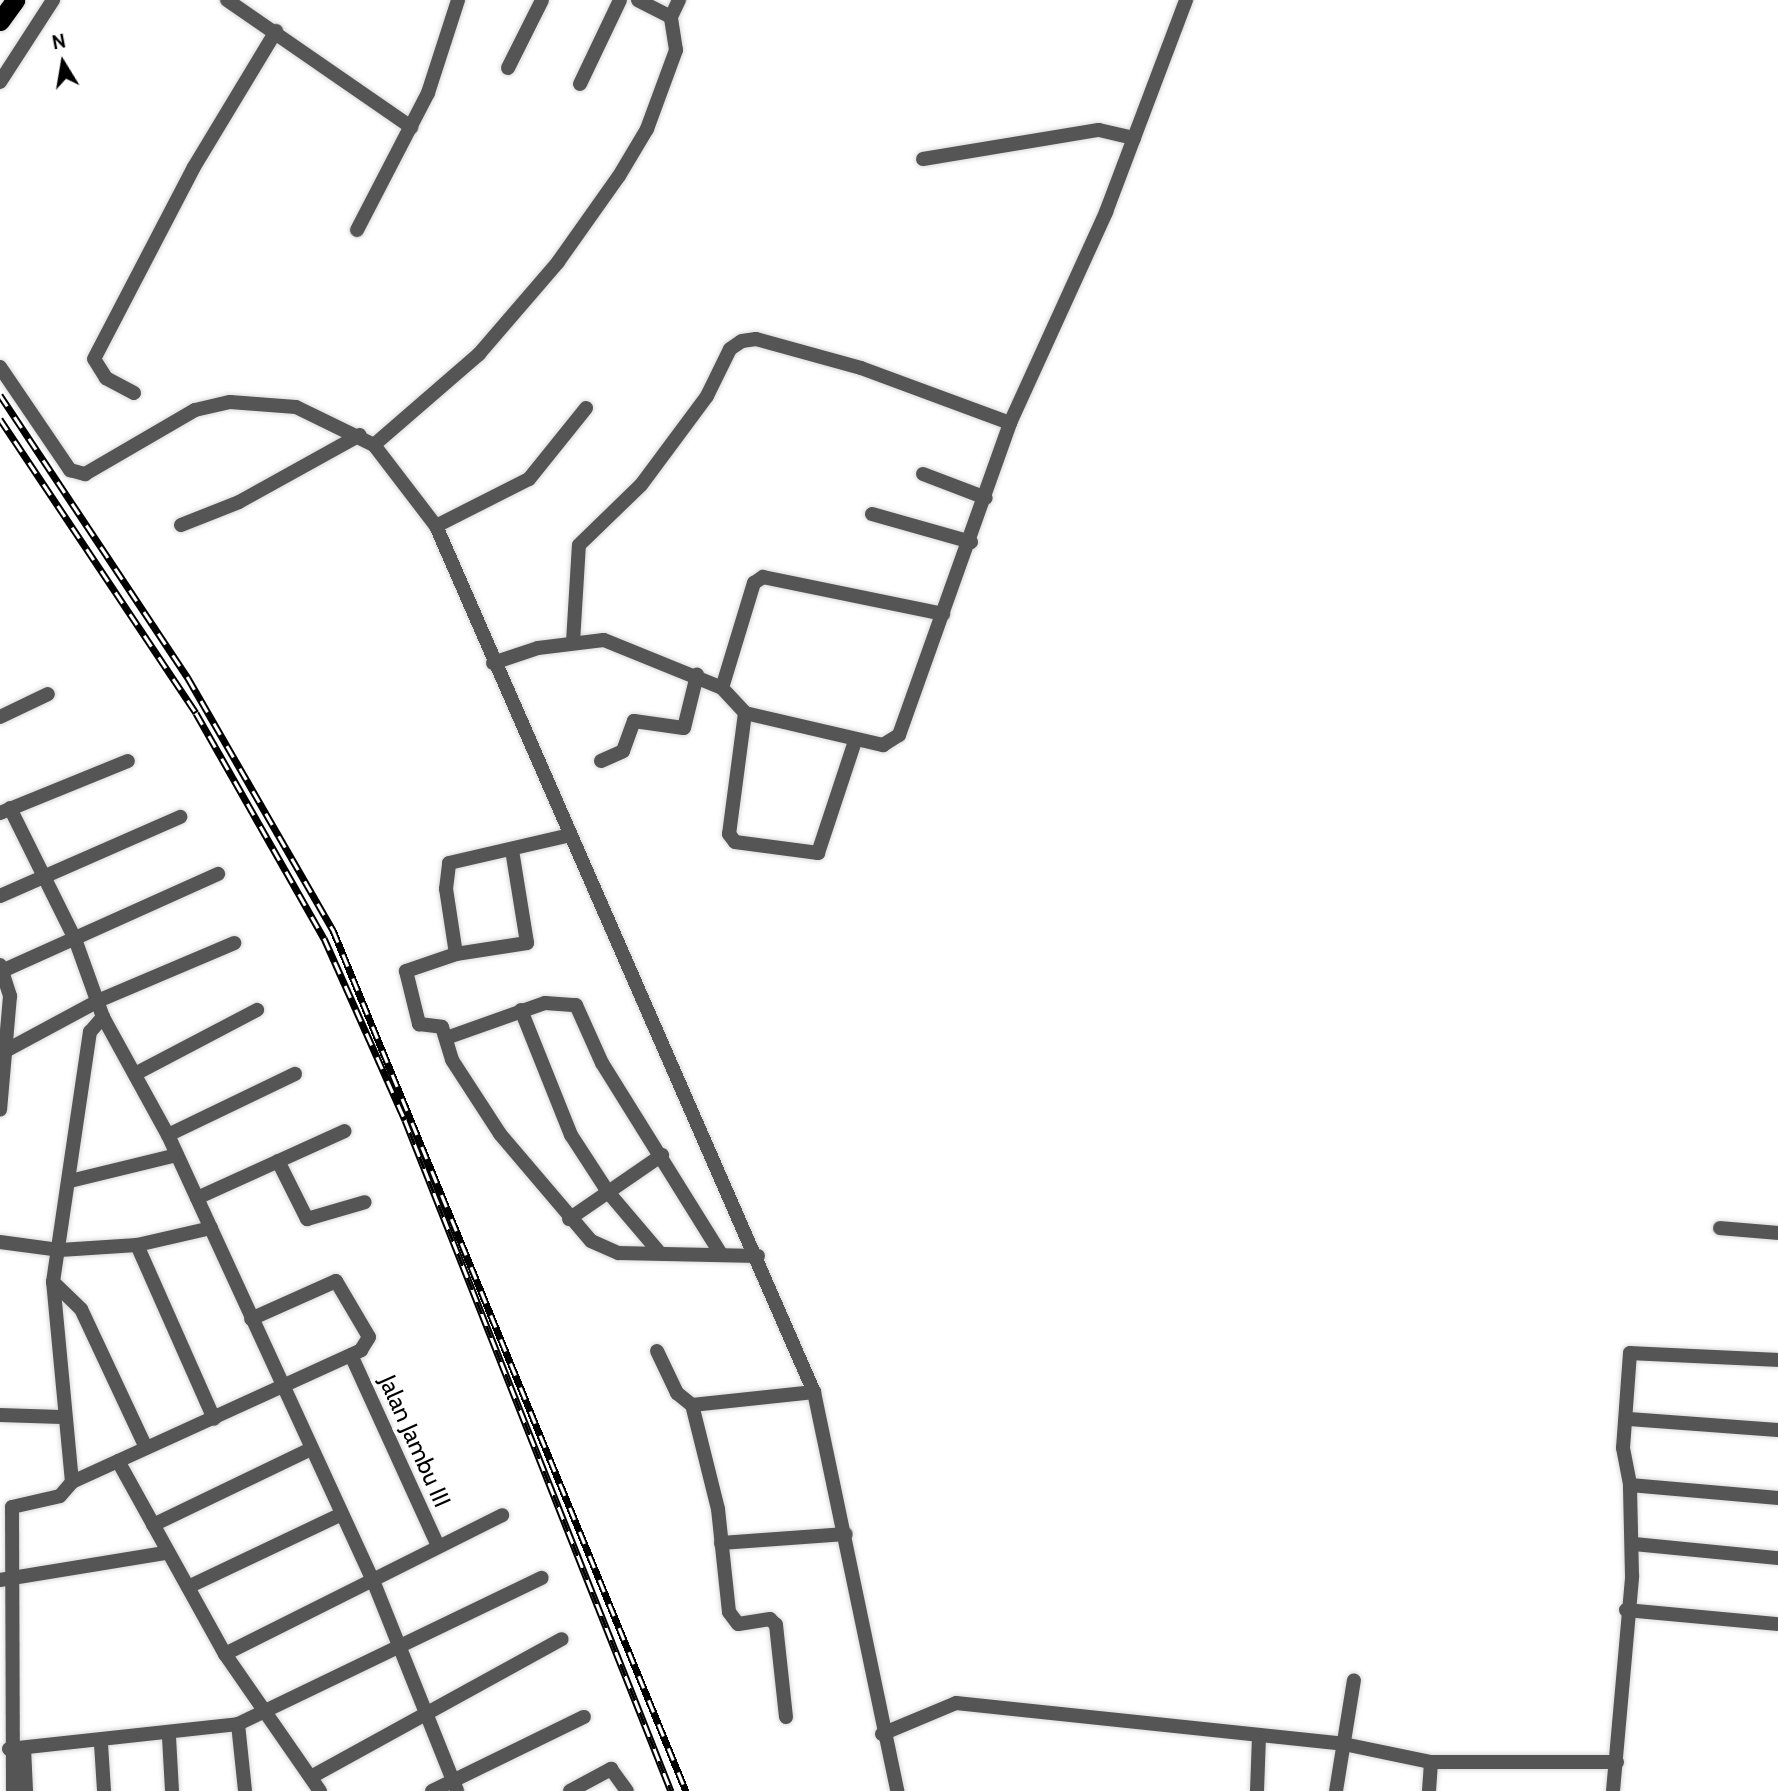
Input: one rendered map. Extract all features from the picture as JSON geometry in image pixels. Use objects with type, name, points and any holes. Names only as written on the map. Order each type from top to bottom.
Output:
[{"type":"highway","points":[[0,21],[15,0]]},
{"type":"street","points":[[0,82],[54,0]]},
{"type":"street","points":[[227,0],[276,31],[411,127]]},
{"type":"street","points":[[357,230],[411,127],[458,0]]},
{"type":"street","points":[[508,68],[542,0]]},
{"type":"street","points":[[580,84],[620,0]]},
{"type":"street","points":[[638,0],[671,17]]},
{"type":"street","points":[[374,445],[432,401],[479,354],[603,201],[664,90],[676,50],[671,17],[679,0]]},
{"type":"street","points":[[493,663],[573,642],[616,642],[697,674],[722,688],[746,713],[855,741],[883,745],[899,735],[971,542],[1010,423],[1134,138],[1186,0]]},
{"type":"street","points":[[134,393],[106,377],[94,359],[194,167],[276,31]]},
{"type":"street","points":[[923,159],[1098,130],[1134,138]]},
{"type":"street","points":[[573,642],[579,545],[641,485],[707,396],[730,349],[742,341],[756,339],[860,368],[1010,423]]},
{"type":"street","points":[[0,367],[60,461],[85,474],[173,420],[230,402],[296,407],[359,435],[374,445],[436,526],[493,663],[758,1256],[814,1392],[846,1534],[882,1734],[897,1791]]},
{"type":"street","points":[[436,526],[529,479],[586,408]]},
{"type":"street","points":[[181,525],[239,502],[359,435]]},
{"type":"street","points":[[923,474],[986,498]]},
{"type":"street","points":[[872,514],[971,542]]},
{"type":"street","points":[[722,688],[760,578],[943,614]]},
{"type":"street","points":[[601,761],[623,751],[633,722],[684,728],[697,674]]},
{"type":"street","points":[[0,717],[48,694]]},
{"type":"street","points":[[746,713],[729,834],[735,842],[818,853],[855,741]]},
{"type":"street","points":[[128,761],[5,811],[75,939],[100,1000],[103,1017],[168,1135],[211,1228],[280,1388],[372,1578],[428,1710],[455,1786]]},
{"type":"street","points":[[0,897],[180,817]]},
{"type":"street","points":[[456,954],[446,889],[449,863],[570,835]]},
{"type":"street","points":[[512,850],[527,943],[456,954],[413,967],[404,977],[419,1024],[442,1027],[449,1037],[452,1060],[569,1219],[603,1249],[758,1256]]},
{"type":"street","points":[[0,1110],[10,996],[1,968],[75,939],[218,874]]},
{"type":"street","points":[[7,1050],[100,1000],[234,943]]},
{"type":"street","points":[[449,1037],[521,1010],[576,1005],[602,1063],[662,1155],[721,1255]]},
{"type":"street","points":[[135,1074],[257,1010]]},
{"type":"street","points":[[521,1010],[556,1105],[607,1192],[660,1253]]},
{"type":"street","points":[[72,1482],[61,1417],[53,1282],[60,1250],[90,1032],[103,1017]]},
{"type":"street","points":[[168,1135],[295,1074]]},
{"type":"street","points":[[197,1198],[345,1131]]},
{"type":"street","points":[[70,1181],[177,1155]]},
{"type":"street","points":[[569,1219],[662,1155]]},
{"type":"street","points":[[278,1161],[311,1221],[365,1202]]},
{"type":"street","points":[[0,1242],[60,1250],[137,1245],[211,1228]]},
{"type":"street","points":[[1720,1228],[1778,1233]]},
{"type":"street","points":[[137,1245],[214,1419]]},
{"type":"street","points":[[26,1791],[17,1748],[4,1720],[6,1580],[12,1507],[60,1496],[72,1482],[351,1354],[369,1336],[336,1280],[251,1319]]},
{"type":"street","points":[[53,1282],[81,1309],[146,1448]]},
{"type":"street","points":[[657,1351],[677,1393],[692,1405],[734,1620],[776,1625],[786,1717]]},
{"type":"street","points":[[1613,1791],[1626,1610],[1634,1544],[1630,1485],[1623,1448],[1629,1419],[1625,1363],[1630,1353],[1778,1360]]},
{"type":"street","name":"Jalan Jambu III","points":[[351,1354],[438,1546]]},
{"type":"street","points":[[692,1405],[814,1392]]},
{"type":"street","points":[[0,1415],[61,1417]]},
{"type":"street","points":[[1629,1419],[1778,1430]]},
{"type":"street","points":[[152,1525],[311,1449]]},
{"type":"street","points":[[118,1461],[165,1553],[188,1587],[225,1654],[261,1712],[320,1791]]},
{"type":"street","points":[[1630,1485],[1778,1498]]},
{"type":"street","points":[[188,1587],[342,1514]]},
{"type":"street","points":[[225,1654],[502,1515]]},
{"type":"street","points":[[721,1543],[846,1534]]},
{"type":"street","points":[[1634,1544],[1778,1558]]},
{"type":"street","points":[[6,1580],[165,1553]]},
{"type":"street","points":[[17,1748],[169,1737],[239,1724],[542,1578]]},
{"type":"street","points":[[1626,1610],[1778,1621]]},
{"type":"street","points":[[311,1777],[428,1710],[562,1639]]},
{"type":"street","points":[[1336,1791],[1339,1743],[1354,1680]]},
{"type":"street","points":[[882,1734],[956,1703],[1339,1743],[1431,1762],[1617,1762]]},
{"type":"street","points":[[432,1791],[455,1786],[584,1717]]},
{"type":"street","points":[[239,1724],[245,1791]]},
{"type":"street","points":[[1257,1791],[1259,1736]]},
{"type":"street","points":[[169,1737],[172,1791]]},
{"type":"street","points":[[101,1744],[104,1791]]},
{"type":"street","points":[[13,1791],[6,1764],[17,1748]]},
{"type":"street","points":[[1429,1791],[1431,1762]]},
{"type":"street","points":[[570,1791],[611,1769],[627,1791]]},
{"type":"railway","points":[[0,395],[188,678],[333,930],[686,1791]]},
{"type":"railway","points":[[0,419],[196,713],[324,938],[405,1120],[671,1791]]}]
